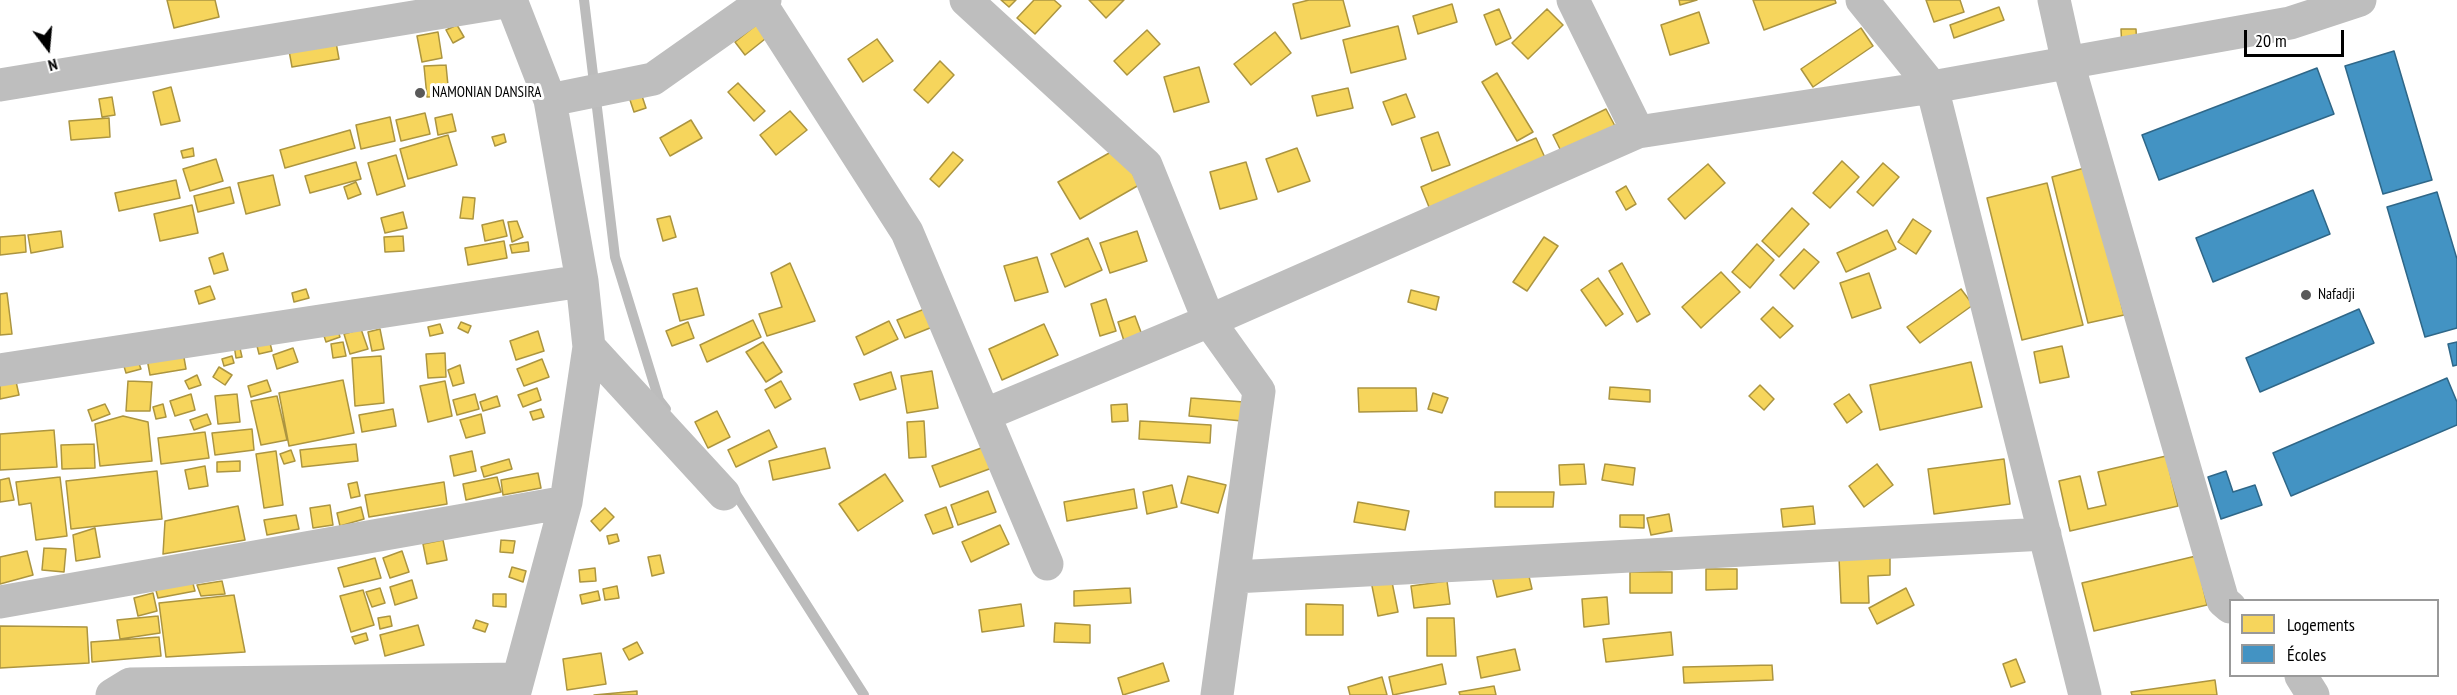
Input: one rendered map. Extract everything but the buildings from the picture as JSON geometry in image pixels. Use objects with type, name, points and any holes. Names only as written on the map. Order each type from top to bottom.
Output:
[{"type":"street","points":[[966,0],[1146,165],[1209,321],[1259,391],[1217,695]]},
{"type":"street","points":[[1573,0],[1638,132]]},
{"type":"street","points":[[1862,0],[1932,87],[2085,695]]},
{"type":"street","points":[[2054,0],[2068,63],[2223,601],[2229,607]]},
{"type":"street","points":[[984,415],[1209,321],[1638,132],[1932,87],[2068,63],[2286,11],[2360,0]]},
{"type":"street","points":[[0,85],[511,1],[550,100],[582,281],[589,347],[566,502],[516,687],[130,684],[112,695]]},
{"type":"street","points":[[550,100],[653,79],[763,2],[907,232],[1047,564]]},
{"type":"street","points":[[0,370],[582,281]]},
{"type":"street","points":[[589,347],[724,494]]},
{"type":"street","points":[[0,602],[566,502]]},
{"type":"street","points":[[1234,577],[2045,534]]},
{"type":"street","points":[[2302,677],[2313,695]]},
{"type":"waterway","points":[[584,0],[615,257],[659,400],[666,409]]},
{"type":"waterway","points":[[732,488],[864,695]]},
{"type":"place","name":"NAMONIAN DANSIRA","points":[[420,93]]},
{"type":"place","name":"Nafadji","points":[[2306,295]]}]
